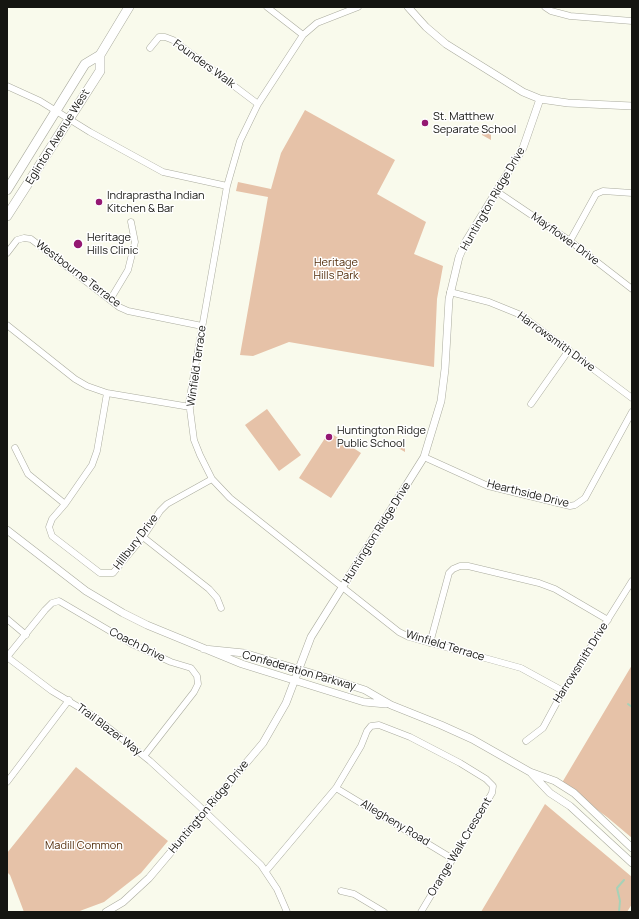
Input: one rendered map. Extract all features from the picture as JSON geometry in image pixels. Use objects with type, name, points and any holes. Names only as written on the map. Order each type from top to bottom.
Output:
[{"type":"main road","name":"Eglinton Avenue West","points":[[7,190],[85,64],[100,55],[129,7]]},
{"type":"main road","name":"Eglinton Avenue West","points":[[7,216],[100,71],[100,55]]},
{"type":"street","points":[[267,7],[303,35]]},
{"type":"street","name":"Winfield Terrace","points":[[358,7],[317,23],[303,35],[258,104],[240,141],[227,186],[202,326],[190,407],[194,440],[212,479],[242,509],[399,632],[430,643],[521,668],[563,691]]},
{"type":"street","points":[[408,7],[426,27],[446,44],[524,92],[540,99],[568,103],[632,106]]},
{"type":"street","points":[[545,7],[551,11],[570,16],[632,21]]},
{"type":"street","name":"Founders Walk","points":[[150,48],[159,37],[165,37],[173,40],[258,104]]},
{"type":"street","points":[[7,86],[40,101],[69,120],[163,172],[227,186]]},
{"type":"street","name":"Huntington Ridge Drive","points":[[106,912],[123,902],[149,878],[271,732],[286,703],[311,637],[424,457],[441,401],[450,292],[454,275],[466,241],[518,157],[528,137],[540,99]]},
{"type":"street","name":"Mayflower Drive","points":[[496,191],[570,241],[632,289]]},
{"type":"street","points":[[570,241],[596,194],[603,191],[632,194]]},
{"type":"street","points":[[110,300],[128,270],[136,242],[131,222]]},
{"type":"street","name":"Westbourne Terrace","points":[[7,254],[17,240],[24,238],[31,239],[110,300],[128,311],[202,326]]},
{"type":"street","name":"Harrowsmith Drive","points":[[450,292],[508,308],[532,322],[632,398]]},
{"type":"street","points":[[7,325],[75,379],[87,386],[107,393],[190,407]]},
{"type":"street","points":[[531,404],[569,350]]},
{"type":"street","name":"Hillbury Drive","points":[[107,393],[97,451],[92,465],[65,504],[52,519],[50,527],[52,536],[100,572],[114,573],[160,511],[167,504],[212,479]]},
{"type":"street","name":"Hearthside Drive","points":[[424,457],[488,486],[570,506],[575,505],[585,498],[632,412]]},
{"type":"street","points":[[15,448],[28,474],[65,504]]},
{"type":"street","name":"Confederation Parkway","points":[[7,530],[86,590],[117,610],[147,625],[242,664],[364,702],[390,705]]},
{"type":"street","points":[[142,537],[209,589],[217,598],[221,608]]},
{"type":"street","points":[[430,643],[450,573],[452,569],[460,566],[468,566],[539,583],[555,589],[608,620]]},
{"type":"street","name":"Harrowsmith Drive","points":[[526,741],[543,728],[563,691],[632,581]]},
{"type":"street","name":"Coach Drive","points":[[7,657],[52,603],[59,601],[132,644],[171,662],[191,668],[197,676],[198,684],[194,692],[144,756]]},
{"type":"street","points":[[7,619],[26,635]]},
{"type":"street","name":"Confederation Parkway","points":[[204,649],[244,653],[364,690],[390,705],[442,725],[472,739],[530,772],[555,781],[574,793],[632,848]]},
{"type":"street","name":"Trail Blazer Way","points":[[7,657],[52,691],[95,717],[144,756],[266,871],[277,889],[287,912]]},
{"type":"street","points":[[7,782],[69,700]]},
{"type":"street","name":"Orange Walk Crescent","points":[[266,871],[336,788],[361,746],[367,731],[371,726],[379,725],[410,738],[486,779],[492,786],[492,793],[421,912]]},
{"type":"street","name":"Confederation Parkway","points":[[530,772],[550,793],[570,806],[632,864]]},
{"type":"street","name":"Allegheny Road","points":[[336,788],[454,858]]},
{"type":"street","points":[[341,891],[354,894],[384,912]]},
{"type":"green space","name":"Heritage Hills Park","points":[[305,110],[395,160],[377,194],[426,222],[414,254],[443,266],[437,299],[434,367],[289,342],[253,356],[240,355],[268,197],[236,191],[238,182],[271,189],[281,153]]},
{"type":"green space","points":[[489,126],[491,128],[491,140],[482,135],[483,127]]},
{"type":"green space","points":[[267,409],[301,455],[279,471],[245,425]]},
{"type":"green space","points":[[329,432],[361,453],[331,498],[299,478]]},
{"type":"green space","points":[[393,442],[405,442],[405,452],[393,445]]},
{"type":"green space","points":[[632,665],[632,838],[607,817],[564,786],[563,781]]},
{"type":"green space","name":"Madill Common","points":[[76,767],[168,841],[141,873],[104,902],[77,912],[24,912],[10,875],[7,872],[7,853]]},
{"type":"green space","points":[[545,804],[632,877],[632,904],[627,912],[481,912]]},
{"type":"waterway","points":[[628,704],[632,707]]},
{"type":"waterway","points":[[619,912],[620,901],[617,888],[624,880]]},
{"type":"place","name":"St. Matthew Separate School","points":[[425,123]]},
{"type":"place","name":"Indraprastha Indian Kitchen & Bar","points":[[99,202]]},
{"type":"place","name":"Heritage Hills Clinic","points":[[78,244]]},
{"type":"place","name":"Huntington Ridge Public School","points":[[329,437]]}]
